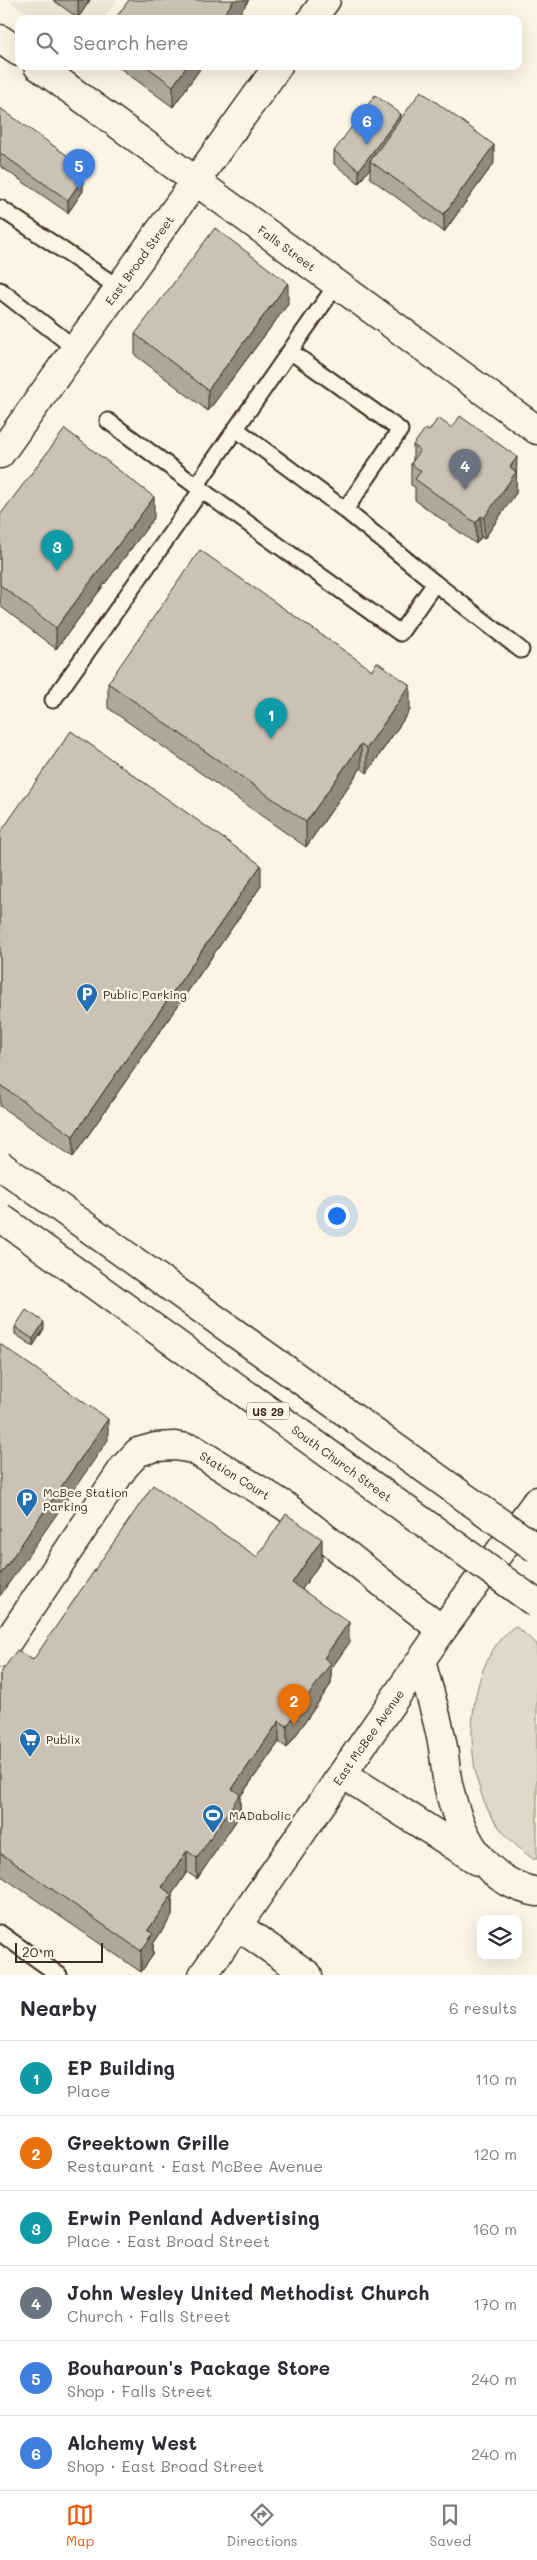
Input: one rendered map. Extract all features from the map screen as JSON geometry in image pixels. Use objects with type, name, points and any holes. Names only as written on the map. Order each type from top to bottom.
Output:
[{"type":"street","points":[[315,15],[326,0]]},
{"type":"street","points":[[0,39],[15,49]]},
{"type":"street","name":"Falls Street","points":[[43,70],[537,430]]},
{"type":"street","name":"East Broad Street","points":[[0,454],[275,70]]},
{"type":"street","points":[[0,1165],[537,1549]]},
{"type":"street","name":"South Church Street","points":[[0,1217],[537,1604]]},
{"type":"street","name":"Station Court","points":[[0,1653],[124,1467],[138,1452],[156,1447],[176,1446],[193,1449],[285,1506],[442,1630]]},
{"type":"street","name":"East McBee Avenue","points":[[203,1975],[442,1630],[537,1501]]},
{"type":"street","points":[[421,1661],[442,1740],[448,1785],[469,1843],[486,1866]]},
{"type":"street","points":[[343,1774],[497,1875],[524,1889],[537,1892]]},
{"type":"street","points":[[238,1926],[308,1975]]},
{"type":"lane","points":[[0,208],[119,288]]},
{"type":"lane","points":[[53,700],[198,488],[236,429],[337,284]]},
{"type":"lane","points":[[0,290],[75,348]]},
{"type":"lane","points":[[290,351],[400,430],[345,510]]},
{"type":"lane","points":[[108,420],[198,488],[400,633],[435,584]]},
{"type":"lane","points":[[236,429],[345,510],[435,584],[521,650]]},
{"type":"lane","points":[[0,1933],[59,1975]]},
{"type":"shaded area","points":[[8,0],[117,0],[106,15],[29,15]]},
{"type":"shaded area","points":[[515,1626],[537,1644],[537,1859],[533,1859],[510,1839],[491,1815],[481,1794],[475,1770],[472,1743],[473,1715],[478,1688],[486,1663],[498,1642]]},
{"type":"building","points":[[129,0],[234,0],[224,15],[118,15]]},
{"type":"building","points":[[151,70],[184,70],[173,86]]},
{"type":"building","points":[[421,91],[494,145],[444,214],[370,161]]},
{"type":"building","points":[[375,95],[401,114],[359,170],[334,151]]},
{"type":"building","points":[[0,108],[75,161],[83,178],[68,200],[0,153]]},
{"type":"building","points":[[215,228],[288,283],[208,390],[135,334]]},
{"type":"building","points":[[460,416],[517,457],[510,467],[516,472],[484,518],[481,516],[476,523],[415,479],[421,471],[411,464],[420,450],[413,445],[425,429],[429,431],[438,418],[452,428]]},
{"type":"building","points":[[65,429],[154,497],[56,628],[0,585],[0,515]]},
{"type":"building","points":[[200,550],[372,670],[377,662],[410,685],[367,748],[361,744],[306,822],[108,683]]},
{"type":"building","name":"Public Parking","points":[[71,731],[261,865],[73,1136],[0,1085],[0,833]]},
{"type":"building","points":[[26,1310],[44,1322],[33,1339],[15,1327]]},
{"type":"building","name":"McBee Station Parking","points":[[0,1344],[108,1419],[0,1575]]},
{"type":"building","points":[[153,1485],[257,1557],[286,1514],[322,1539],[292,1583],[349,1622],[324,1658],[331,1663],[287,1726],[279,1721],[232,1789],[240,1794],[197,1858],[187,1851],[162,1887],[172,1895],[148,1930],[153,1934],[141,1951],[0,1853],[0,1674],[17,1650],[33,1660]]},
{"type":"place","name":"Alchemy West","points":[[367,145]]},
{"type":"place","name":"Bouharoun's Package Store","points":[[79,190]]},
{"type":"place","name":"John Wesley United Methodist Church","points":[[465,490]]},
{"type":"place","name":"Erwin Penland Advertising","points":[[57,571]]},
{"type":"place","name":"EP Building","points":[[271,739]]},
{"type":"place","name":"Public Parking","points":[[87,1013]]},
{"type":"place","name":"McBee Station Parking","points":[[27,1518]]},
{"type":"place","name":"Greektown Grille","points":[[294,1725]]},
{"type":"place","name":"Publix","points":[[30,1758]]},
{"type":"place","name":"MADabolic","points":[[213,1834]]}]
